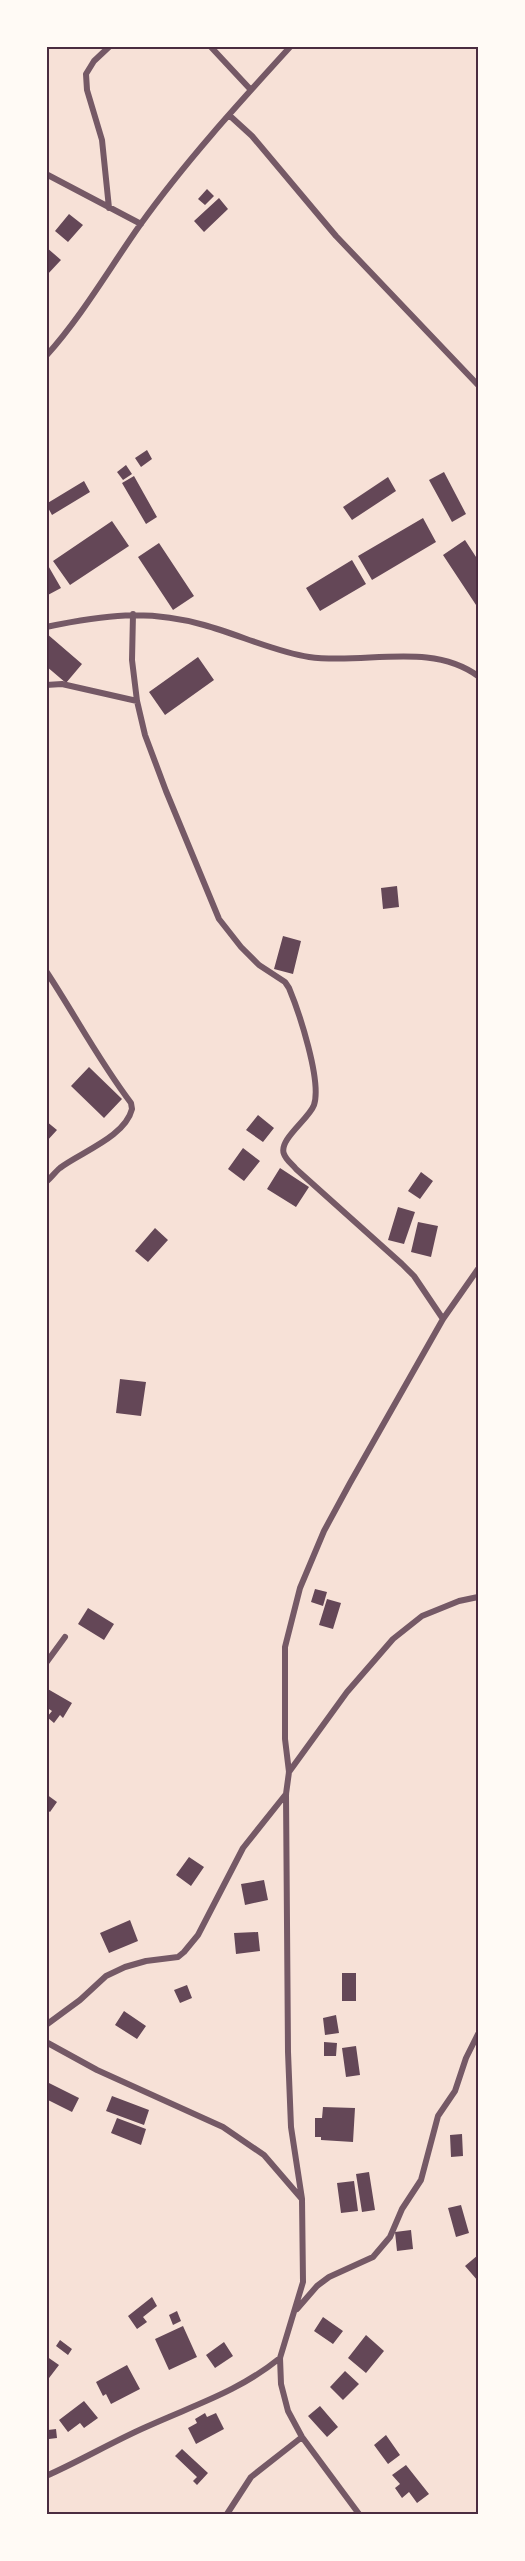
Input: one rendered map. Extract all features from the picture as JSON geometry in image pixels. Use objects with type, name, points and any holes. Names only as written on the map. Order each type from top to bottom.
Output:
[{"type":"street","points":[[109,208],[102,140],[87,90],[86,74],[94,61],[110,46]]},
{"type":"street","points":[[210,46],[251,90]]},
{"type":"street","points":[[46,356],[84,309],[141,224],[229,114],[291,46]]},
{"type":"street","points":[[229,114],[252,136],[336,236],[478,385]]},
{"type":"street","points":[[46,174],[141,224]]},
{"type":"street","points":[[46,627],[109,615],[133,614],[183,620],[309,657],[434,659],[461,664],[478,676]]},
{"type":"street","points":[[133,614],[132,660],[137,701],[155,764],[219,919],[241,947],[259,964],[285,982],[307,1041],[316,1092],[315,1103],[312,1111],[286,1140],[283,1154],[414,1276],[443,1319]]},
{"type":"street","points":[[46,686],[62,684],[137,701]]},
{"type":"street","points":[[46,971],[86,1032],[106,1070],[131,1103],[132,1109],[125,1123],[110,1137],[60,1168],[46,1182]]},
{"type":"street","points":[[359,2514],[302,2437],[288,2411],[281,2384],[280,2358],[303,2282],[302,2199],[291,2127],[289,2073],[286,1794],[289,1772],[285,1739],[285,1647],[300,1588],[324,1532],[443,1319],[478,1269]]},
{"type":"street","points":[[289,1772],[347,1692],[393,1639],[422,1616],[459,1601],[478,1597]]},
{"type":"street","points":[[46,1663],[65,1636]]},
{"type":"street","points":[[46,2025],[80,2000],[106,1976],[125,1966],[178,1957],[184,1952],[198,1935],[243,1848],[286,1794]]},
{"type":"street","points":[[296,2310],[317,2286],[329,2277],[373,2257],[390,2237],[402,2209],[421,2180],[438,2116],[455,2091],[466,2058],[478,2034]]},
{"type":"street","points":[[46,2043],[97,2070],[223,2127],[264,2155],[302,2199]]},
{"type":"street","points":[[46,2476],[145,2427],[240,2387],[280,2358]]},
{"type":"street","points":[[228,2514],[251,2477],[302,2437]]},
{"type":"building","points":[[207,189],[214,196],[205,205],[198,199]]},
{"type":"building","points":[[219,198],[228,209],[204,232],[194,221]]},
{"type":"building","points":[[69,214],[83,225],[68,242],[55,231]]},
{"type":"building","points":[[46,247],[61,260],[46,276]]},
{"type":"building","points":[[147,450],[152,459],[141,467],[135,458]]},
{"type":"building","points":[[126,465],[132,474],[123,480],[117,472]]},
{"type":"building","points":[[444,472],[466,514],[452,522],[429,480]]},
{"type":"building","points":[[134,476],[157,517],[146,524],[122,483]]},
{"type":"building","points":[[388,477],[396,491],[352,520],[343,507]]},
{"type":"building","points":[[84,481],[90,492],[52,515],[46,504]]},
{"type":"building","points":[[423,518],[436,542],[372,580],[358,556]]},
{"type":"building","points":[[112,521],[129,546],[70,585],[53,561]]},
{"type":"building","points":[[465,540],[478,560],[478,608],[443,555]]},
{"type":"building","points":[[159,543],[194,596],[173,610],[138,557]]},
{"type":"building","points":[[352,560],[366,584],[320,611],[306,588]]},
{"type":"building","points":[[46,562],[61,588],[46,596]]},
{"type":"building","points":[[46,633],[82,664],[66,683],[46,666]]},
{"type":"building","points":[[198,657],[214,680],[165,715],[149,692]]},
{"type":"building","points":[[397,886],[399,907],[383,909],[381,888]]},
{"type":"building","points":[[283,936],[301,941],[293,974],[274,969]]},
{"type":"building","points":[[89,1067],[122,1099],[104,1118],[71,1086]]},
{"type":"building","points":[[258,1115],[274,1128],[263,1142],[246,1130]]},
{"type":"building","points":[[46,1121],[57,1130],[46,1142]]},
{"type":"building","points":[[243,1148],[260,1161],[244,1181],[228,1169]]},
{"type":"building","points":[[280,1168],[309,1187],[296,1207],[267,1189]]},
{"type":"building","points":[[421,1172],[433,1181],[420,1199],[408,1191]]},
{"type":"building","points":[[398,1207],[415,1212],[404,1244],[388,1240]]},
{"type":"building","points":[[418,1222],[438,1226],[431,1257],[411,1252]]},
{"type":"building","points":[[155,1228],[168,1240],[148,1262],[135,1251]]},
{"type":"building","points":[[120,1379],[146,1382],[141,1416],[116,1413]]},
{"type":"building","points":[[315,1589],[327,1592],[323,1606],[311,1602]]},
{"type":"building","points":[[327,1599],[341,1603],[333,1629],[319,1625]]},
{"type":"building","points":[[88,1608],[114,1624],[104,1640],[78,1624]]},
{"type":"building","points":[[46,1688],[72,1703],[63,1718],[60,1715],[54,1723],[47,1717],[52,1711],[46,1707]]},
{"type":"building","points":[[46,1794],[57,1802],[50,1812],[46,1809]]},
{"type":"building","points":[[189,1857],[204,1867],[191,1886],[176,1875]]},
{"type":"building","points":[[264,1880],[268,1900],[245,1905],[241,1884]]},
{"type":"building","points":[[130,1920],[138,1941],[109,1953],[100,1933]]},
{"type":"building","points":[[258,1932],[260,1951],[236,1954],[234,1933]]},
{"type":"building","points":[[342,1973],[356,1973],[356,2001],[342,2001]]},
{"type":"building","points":[[187,1985],[192,1998],[180,2003],[174,1990]]},
{"type":"building","points":[[124,2011],[146,2026],[137,2039],[115,2025]]},
{"type":"building","points":[[336,2015],[339,2033],[325,2035],[323,2018]]},
{"type":"building","points":[[324,2042],[337,2043],[336,2056],[324,2056]]},
{"type":"building","points":[[356,2046],[360,2075],[346,2077],[342,2048]]},
{"type":"building","points":[[49,2083],[79,2098],[72,2112],[46,2099]]},
{"type":"building","points":[[112,2096],[149,2110],[144,2125],[106,2111]]},
{"type":"building","points":[[323,2107],[355,2108],[353,2142],[321,2140],[321,2137],[315,2137],[315,2118],[322,2118]]},
{"type":"building","points":[[117,2118],[146,2129],[141,2145],[111,2133]]},
{"type":"building","points":[[462,2134],[463,2156],[451,2157],[450,2135]]},
{"type":"building","points":[[369,2172],[375,2210],[362,2212],[356,2174]]},
{"type":"building","points":[[354,2181],[358,2211],[341,2213],[337,2183]]},
{"type":"building","points":[[461,2205],[469,2233],[456,2237],[448,2208]]},
{"type":"building","points":[[411,2230],[413,2249],[397,2251],[395,2232]]},
{"type":"building","points":[[478,2255],[478,2281],[465,2266]]},
{"type":"building","points":[[152,2297],[157,2306],[143,2317],[147,2322],[137,2329],[128,2316]]},
{"type":"building","points":[[177,2311],[181,2321],[173,2325],[169,2315]]},
{"type":"building","points":[[323,2317],[343,2331],[333,2344],[314,2331]]},
{"type":"building","points":[[183,2326],[197,2357],[169,2370],[155,2339]]},
{"type":"building","points":[[366,2335],[384,2351],[366,2373],[348,2358]]},
{"type":"building","points":[[60,2340],[72,2349],[68,2355],[56,2346]]},
{"type":"building","points":[[224,2342],[233,2356],[215,2368],[206,2355]]},
{"type":"building","points":[[46,2356],[59,2365],[46,2382]]},
{"type":"building","points":[[127,2365],[140,2389],[111,2404],[106,2394],[103,2396],[96,2382]]},
{"type":"building","points":[[345,2371],[359,2384],[343,2400],[330,2387]]},
{"type":"building","points":[[84,2401],[98,2418],[84,2428],[80,2423],[68,2432],[59,2420]]},
{"type":"building","points":[[320,2406],[338,2427],[327,2437],[308,2416]]},
{"type":"building","points":[[205,2413],[207,2417],[216,2413],[224,2429],[196,2444],[188,2428],[197,2423],[195,2419]]},
{"type":"building","points":[[56,2429],[57,2438],[49,2439],[48,2430]]},
{"type":"building","points":[[386,2435],[400,2455],[388,2464],[374,2445]]},
{"type":"building","points":[[182,2449],[208,2473],[197,2485],[193,2481],[197,2477],[175,2456]]},
{"type":"building","points":[[406,2465],[429,2494],[417,2503],[409,2492],[402,2498],[395,2488],[400,2484],[392,2475]]}]
